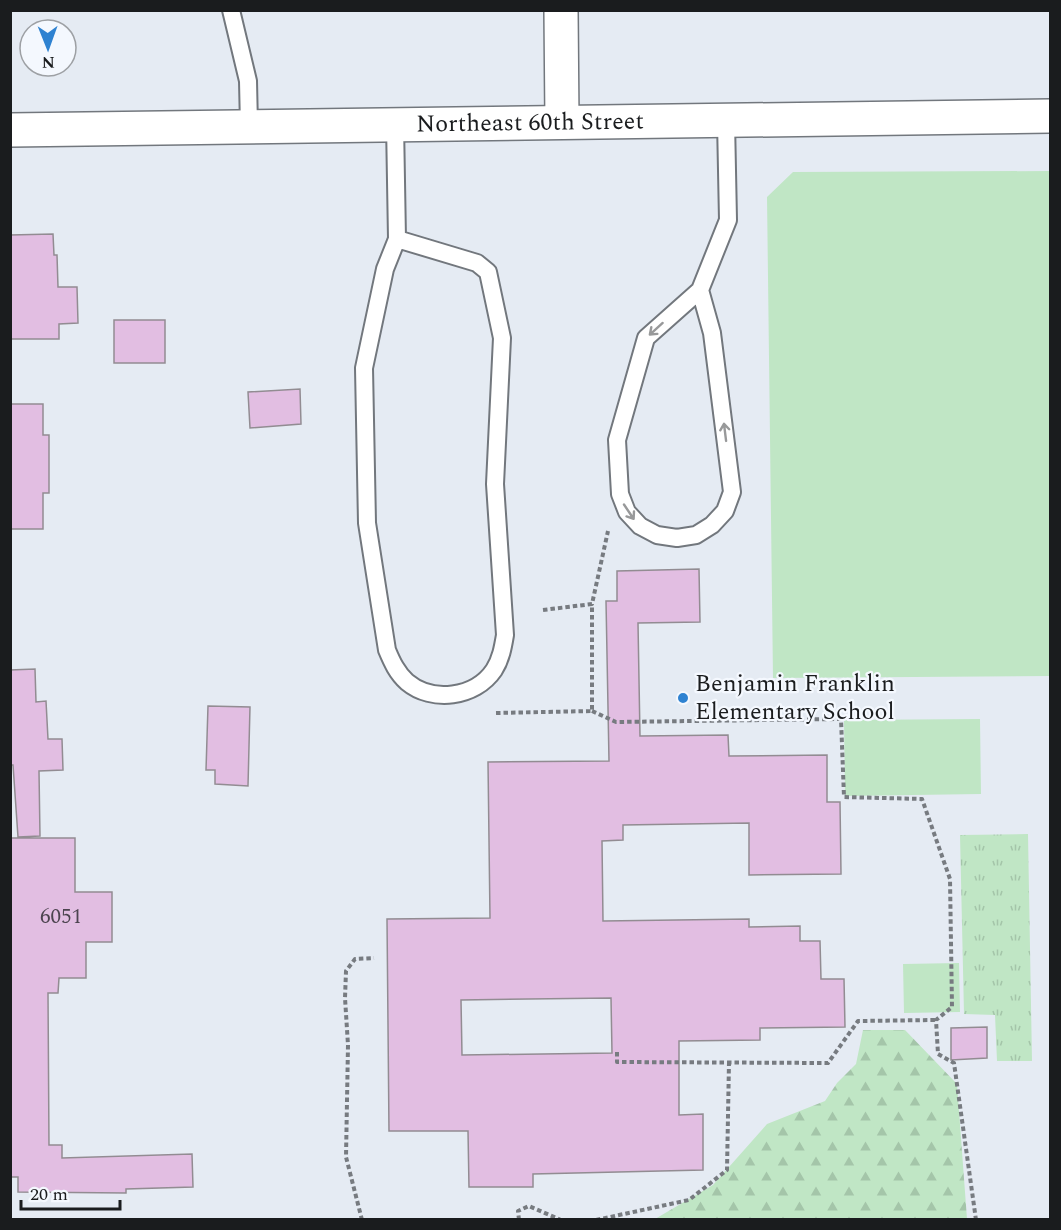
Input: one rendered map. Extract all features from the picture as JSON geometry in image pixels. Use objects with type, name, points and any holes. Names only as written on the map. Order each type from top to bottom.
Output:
[{"type":"street","points":[[561,10],[562,122]]},
{"type":"street","name":"Northeast 60th Street","points":[[10,130],[395,123],[1050,116]]},
{"type":"lane","points":[[231,10],[248,81],[249,126]]},
{"type":"lane","points":[[700,290],[712,333],[732,492],[725,511],[712,525],[696,535],[677,538],[657,535],[649,531],[640,526],[627,512],[620,494],[617,440],[646,338],[700,290],[728,220],[726,121]]},
{"type":"lane","points":[[395,123],[397,239],[385,269],[364,368],[367,523],[387,650],[395,668],[408,682],[424,691],[444,695],[462,693],[480,684],[493,671],[502,654],[505,635],[495,484],[502,338],[488,272],[477,263],[397,239]]},
{"type":"path","points":[[592,711],[592,604],[608,531]]},
{"type":"path","points":[[543,610],[592,604]]},
{"type":"path","points":[[496,713],[592,711],[616,722],[841,719],[843,797],[922,799],[950,879],[952,1007],[936,1020],[858,1021],[828,1063],[616,1062],[617,1052]]},
{"type":"path","points":[[362,1220],[346,1157],[348,1045],[346,971],[356,959],[374,958]]},
{"type":"path","points":[[936,1020],[938,1054],[954,1063],[976,1220]]},
{"type":"path","points":[[596,1220],[689,1200],[727,1170],[729,1062]]},
{"type":"path","points":[[519,1220],[518,1211],[529,1206],[561,1220]]},
{"type":"green space","points":[[1050,171],[1050,676],[773,678],[767,197],[793,172]]},
{"type":"green space","points":[[980,719],[981,794],[845,796],[844,720]]},
{"type":"green space","points":[[1028,834],[1032,1061],[997,1061],[995,1015],[964,1014],[960,835]]},
{"type":"green space","points":[[959,963],[960,1012],[904,1013],[903,964]]},
{"type":"green space","points":[[863,1030],[905,1030],[957,1084],[967,1219],[655,1219],[713,1185],[767,1124],[825,1101],[837,1083],[856,1064]]},
{"type":"building","points":[[53,234],[54,255],[57,255],[58,287],[77,287],[78,323],[59,324],[59,339],[10,339],[10,235]]},
{"type":"building","points":[[114,320],[165,320],[165,363],[114,363]]},
{"type":"building","points":[[300,389],[301,424],[250,428],[248,392]]},
{"type":"building","points":[[10,404],[43,404],[43,435],[49,435],[49,493],[43,493],[43,529],[10,529]]},
{"type":"building","points":[[699,569],[700,622],[638,623],[640,736],[728,735],[729,756],[827,755],[827,802],[840,802],[841,874],[749,875],[749,823],[623,825],[623,840],[602,841],[603,921],[749,919],[749,927],[800,926],[800,941],[820,941],[821,979],[844,979],[845,1027],[760,1028],[760,1040],[679,1041],[679,1115],[703,1114],[703,1170],[533,1174],[533,1187],[469,1187],[468,1131],[389,1131],[387,919],[490,918],[488,762],[609,761],[606,601],[617,601],[617,571]],"holes":[[[611,998],[612,1053],[462,1055],[461,1000]]]},
{"type":"building","points":[[35,669],[36,702],[46,701],[48,739],[62,739],[63,770],[39,771],[40,836],[18,837],[13,765],[10,765],[10,670]]},
{"type":"building","points":[[208,706],[250,707],[248,786],[215,784],[215,770],[206,770]]},
{"type":"building","points":[[10,838],[75,838],[75,892],[112,892],[112,942],[86,942],[86,978],[59,978],[58,993],[48,993],[49,1145],[62,1145],[62,1158],[192,1154],[193,1187],[126,1189],[126,1193],[18,1192],[18,1177],[10,1177]]},
{"type":"building","points":[[987,1027],[987,1058],[951,1060],[951,1028]]},
{"type":"place","name":"Benjamin Franklin Elementary School","points":[[683,698]]}]
